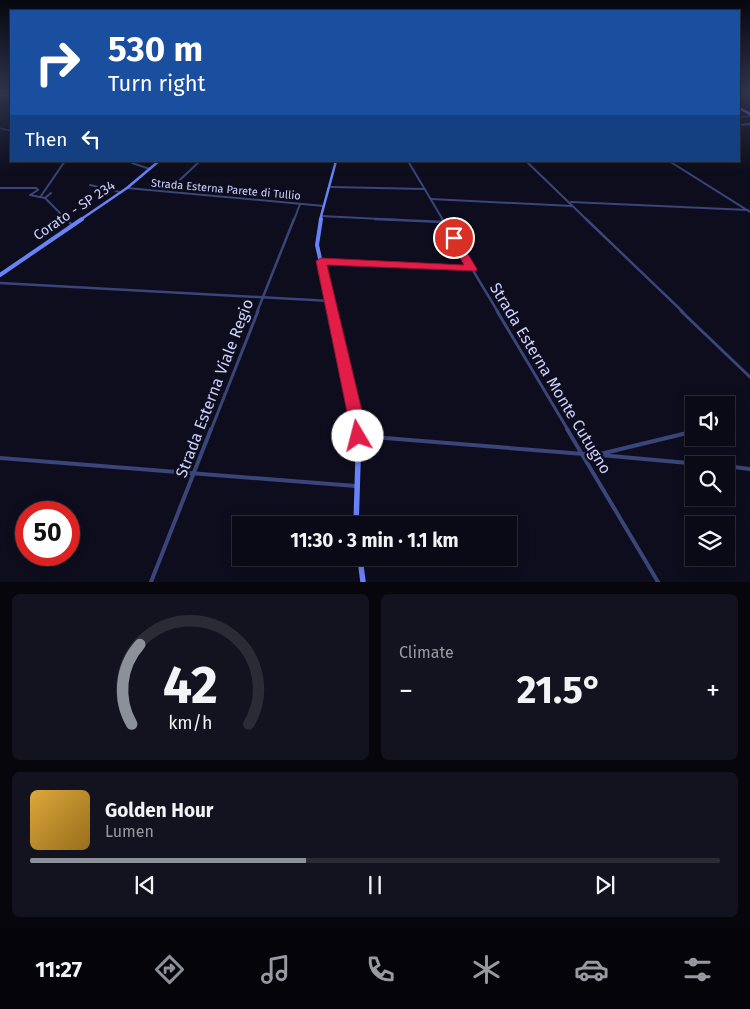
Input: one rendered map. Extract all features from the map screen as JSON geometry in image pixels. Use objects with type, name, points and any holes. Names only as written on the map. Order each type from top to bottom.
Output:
[{"type":"main road","name":"Corato - SP 234","points":[[0,275],[127,188],[158,162]]},
{"type":"main road","points":[[336,162],[331,171],[331,187],[317,232],[321,261],[359,428],[356,516]]},
{"type":"main road","points":[[361,566],[363,582]]},
{"type":"street","points":[[41,196],[64,162]]},
{"type":"street","points":[[168,192],[199,162]]},
{"type":"street","name":"Strada Esterna Monte Cutugno","points":[[409,162],[658,582]]},
{"type":"street","points":[[527,162],[750,377]]},
{"type":"street","points":[[672,162],[749,211]]},
{"type":"street","points":[[132,163],[150,169]]},
{"type":"street","points":[[90,185],[120,192]]},
{"type":"street","points":[[331,187],[425,189]]},
{"type":"street","points":[[0,188],[36,188],[38,190],[30,195],[45,198],[72,225]]},
{"type":"street","name":"Strada Esterna Parete di Tullio","points":[[127,188],[324,206]]},
{"type":"street","points":[[45,198],[51,193]]},
{"type":"street","points":[[431,199],[573,206]]},
{"type":"street","points":[[569,202],[749,211]]},
{"type":"street","name":"Strada Esterna Viale Regio","points":[[151,582],[300,204]]},
{"type":"street","points":[[321,216],[444,222]]},
{"type":"street","points":[[321,261],[472,269]]},
{"type":"street","points":[[0,283],[330,301]]},
{"type":"street","points":[[596,455],[685,433]]},
{"type":"street","points":[[358,436],[685,463]]},
{"type":"street","points":[[0,458],[356,486]]},
{"type":"street","points":[[735,467],[750,468]]},
{"type":"route","points":[[358,436],[359,428],[321,261],[472,269],[454,238]]}]
